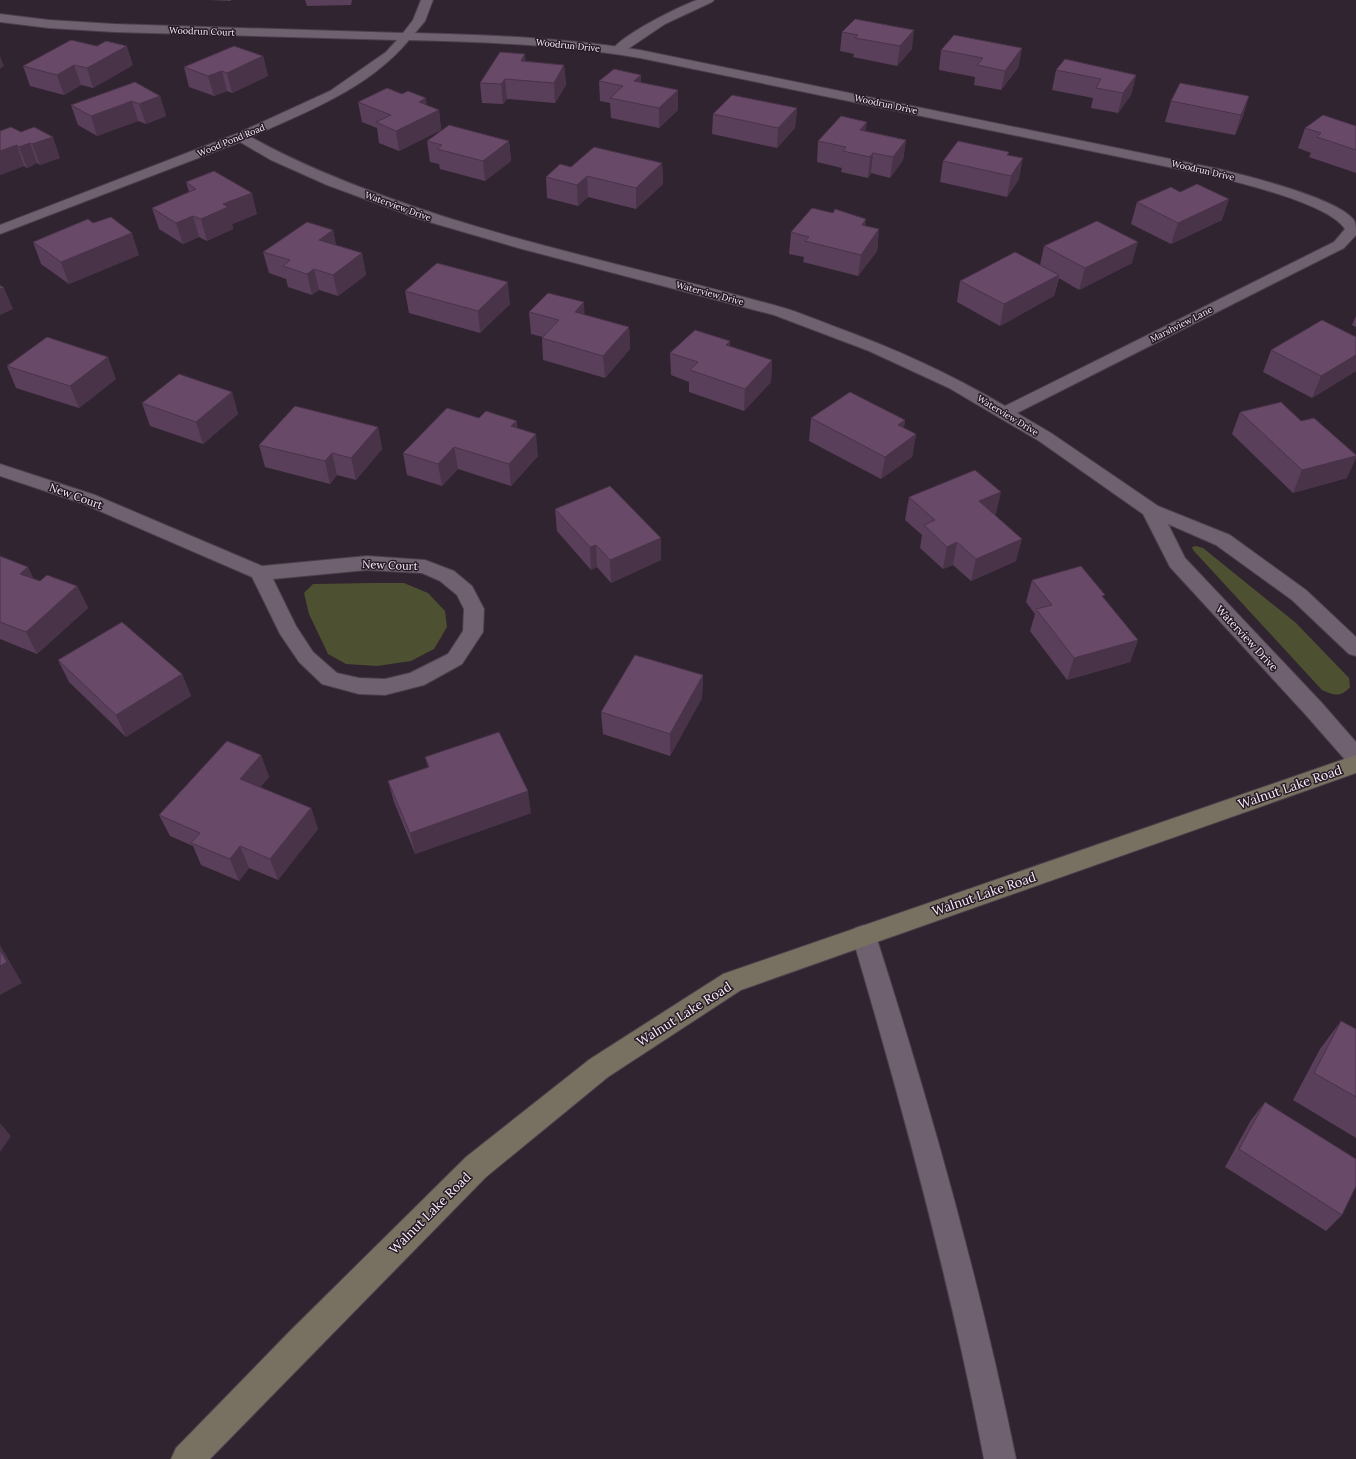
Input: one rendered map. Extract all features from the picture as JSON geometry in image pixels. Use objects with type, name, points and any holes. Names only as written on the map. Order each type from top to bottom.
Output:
[{"type":"street","name":"Wood Pond Road","points":[[0,230],[241,137],[334,94],[390,55],[419,21],[426,0]]},
{"type":"street","points":[[618,50],[643,31],[685,8],[708,0]]},
{"type":"street","name":"Woodrun Court","points":[[0,18],[49,24],[114,28],[405,37]]},
{"type":"street","name":"Woodrun Drive","points":[[405,37],[460,37],[530,41],[618,50],[640,54],[1220,173],[1275,188],[1333,210],[1348,221],[1354,229]]},
{"type":"street","name":"Waterview Drive","points":[[241,137],[276,157],[332,182],[424,216],[527,246],[780,312],[881,350],[955,384],[1004,413],[1045,438],[1151,510],[1223,540],[1299,595],[1356,649]]},
{"type":"street","name":"Marshview Lane","points":[[1004,413],[1339,245],[1354,229]]},
{"type":"street","name":"New Court","points":[[0,470],[88,499],[260,574],[367,563],[425,567],[447,576],[465,590],[474,609],[473,632],[455,659],[416,680],[385,687],[359,686],[330,679],[306,657],[287,629],[260,574]]},
{"type":"street","name":"Waterview Drive","points":[[1151,510],[1177,562],[1356,757]]},
{"type":"street","name":"Walnut Lake Road","points":[[187,1459],[300,1343],[476,1167],[599,1068],[732,982],[1356,764]]},
{"type":"street","points":[[864,936],[890,1020],[953,1248],[990,1408],[1000,1459]]},
{"type":"green space","points":[[1196,546],[1203,548],[1296,623],[1349,678],[1350,687],[1340,694],[1322,690],[1193,550],[1192,547]]},
{"type":"green space","points":[[404,583],[428,593],[445,611],[447,627],[434,649],[411,661],[377,666],[346,664],[328,654],[309,614],[304,593],[313,584]]},
{"type":"building","points":[[855,19],[914,30],[900,46],[855,38],[858,35],[842,32]]},
{"type":"building","points":[[954,35],[1022,48],[1005,71],[977,65],[983,58],[941,50]]},
{"type":"building","points":[[71,40],[97,46],[106,41],[127,46],[87,68],[74,65],[57,75],[23,66]]},
{"type":"building","points":[[234,46],[263,56],[227,73],[222,71],[208,76],[184,67]]},
{"type":"building","points":[[500,52],[525,54],[521,61],[564,65],[554,83],[505,79],[501,84],[480,83]]},
{"type":"building","points":[[1065,59],[1136,75],[1123,93],[1096,88],[1101,79],[1056,70]]},
{"type":"building","points":[[614,69],[641,75],[634,81],[678,90],[659,108],[610,98],[623,86],[599,81]]},
{"type":"building","points":[[135,82],[160,96],[139,104],[132,101],[91,116],[71,105]]},
{"type":"building","points":[[1180,83],[1249,96],[1241,115],[1171,101]]},
{"type":"building","points":[[387,88],[402,94],[408,91],[426,98],[419,102],[439,110],[396,131],[376,122],[391,115],[358,102]]},
{"type":"building","points":[[732,95],[797,108],[778,128],[713,114]]},
{"type":"building","points":[[1323,115],[1356,126],[1356,150],[1317,137],[1321,133],[1305,128]]},
{"type":"building","points":[[841,116],[867,122],[860,130],[906,140],[893,157],[873,153],[870,157],[843,151],[846,147],[818,141]]},
{"type":"building","points":[[449,125],[509,141],[483,161],[437,149],[442,145],[427,141]]},
{"type":"building","points":[[11,127],[21,132],[34,127],[53,137],[19,147],[17,145],[0,151],[0,131]]},
{"type":"building","points":[[958,141],[1009,152],[1007,155],[1023,158],[1011,176],[943,161]]},
{"type":"building","points":[[594,147],[662,163],[636,188],[587,176],[577,185],[546,177],[560,164],[571,167]]},
{"type":"building","points":[[214,171],[252,193],[223,204],[228,207],[201,219],[193,216],[176,223],[152,208],[196,189],[186,182]]},
{"type":"building","points":[[1197,184],[1229,199],[1178,223],[1137,202],[1171,187],[1180,192]]},
{"type":"building","points":[[812,208],[833,213],[835,209],[866,219],[862,225],[879,229],[861,255],[805,241],[809,237],[791,232]]},
{"type":"building","points":[[111,217],[132,233],[61,262],[33,242],[88,219],[93,223]]},
{"type":"building","points":[[1097,221],[1138,242],[1085,268],[1044,246]]},
{"type":"building","points":[[307,222],[333,230],[319,240],[362,253],[333,275],[314,269],[307,274],[283,266],[290,260],[263,252]]},
{"type":"building","points":[[1015,252],[1059,275],[1004,304],[960,281]]},
{"type":"building","points":[[437,263],[508,282],[478,311],[405,291]]},
{"type":"building","points":[[548,293],[584,302],[575,312],[629,327],[603,356],[542,338],[559,320],[529,312]]},
{"type":"building","points":[[1322,320],[1356,337],[1356,355],[1321,376],[1271,350]]},
{"type":"building","points":[[695,330],[730,341],[726,345],[772,360],[745,389],[690,370],[698,362],[670,353]]},
{"type":"building","points":[[47,337],[108,357],[70,386],[7,366]]},
{"type":"building","points":[[179,374],[232,392],[196,422],[142,403]]},
{"type":"building","points":[[850,392],[905,420],[898,425],[916,434],[885,457],[811,418]]},
{"type":"building","points":[[1281,402],[1301,421],[1314,418],[1356,456],[1302,470],[1240,412]]},
{"type":"building","points":[[295,406],[378,427],[351,458],[332,453],[325,461],[259,445]]},
{"type":"building","points":[[447,408],[479,418],[486,411],[517,421],[511,426],[536,434],[509,464],[454,447],[438,464],[403,453]]},
{"type":"building","points":[[975,470],[1001,492],[979,501],[1022,539],[976,559],[957,542],[947,547],[924,525],[935,520],[909,497]]},
{"type":"building","points":[[610,486],[661,538],[610,560],[596,545],[590,547],[555,509]]},
{"type":"building","points":[[0,556],[28,567],[20,574],[40,581],[47,575],[77,586],[26,632],[0,622]]},
{"type":"building","points":[[1081,566],[1105,595],[1102,596],[1138,640],[1074,658],[1036,609],[1052,605],[1032,580]]},
{"type":"building","points":[[122,622],[182,674],[116,715],[58,660]]},
{"type":"building","points":[[635,655],[703,675],[670,734],[601,712]]},
{"type":"building","points":[[499,732],[528,791],[410,833],[388,781],[429,767],[425,757]]},
{"type":"building","points":[[227,741],[261,755],[240,779],[311,808],[270,859],[240,846],[230,859],[191,843],[200,833],[159,815]]},
{"type":"building","points":[[0,950],[7,962],[0,966]]},
{"type":"building","points":[[1341,1021],[1356,1029],[1356,1097],[1314,1073]]},
{"type":"building","points":[[1265,1102],[1356,1159],[1356,1186],[1342,1215],[1239,1149]]}]
